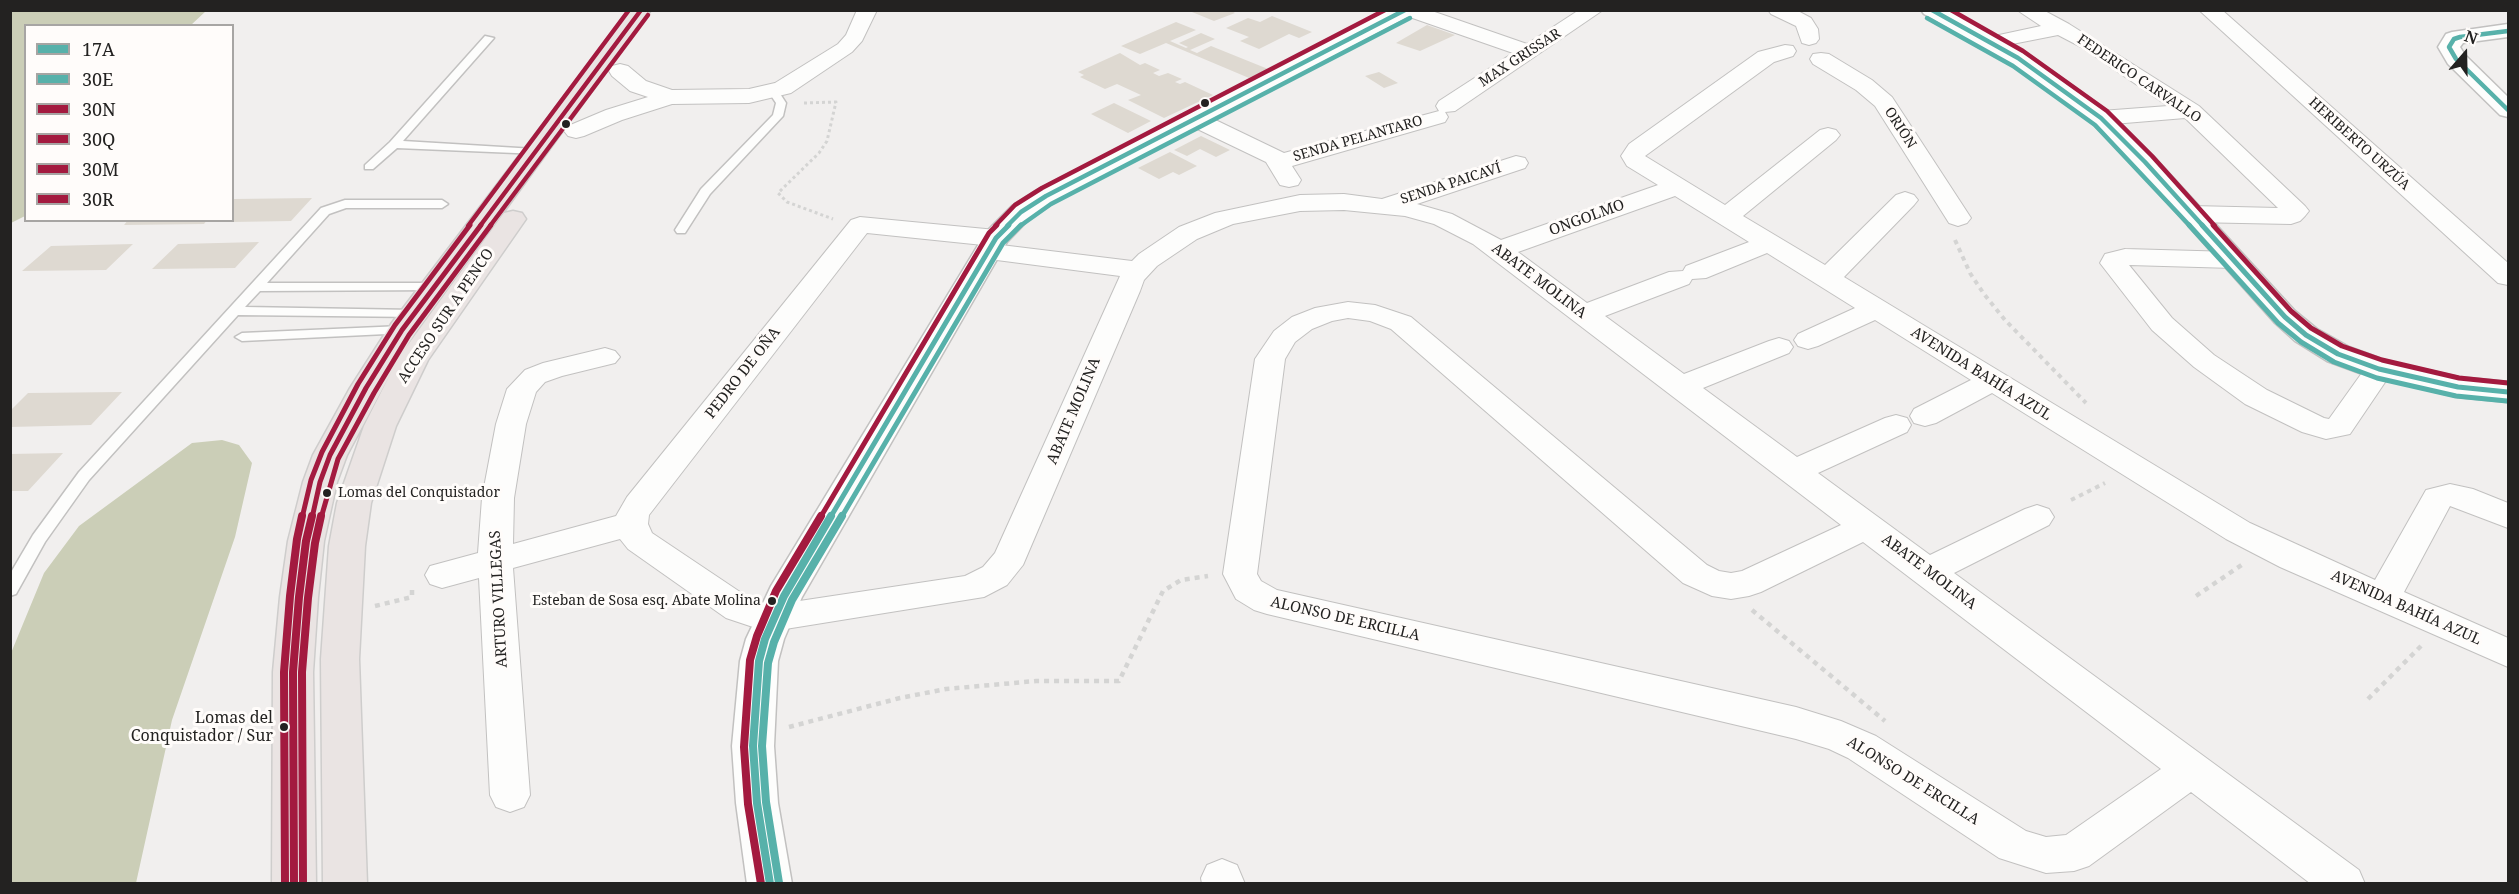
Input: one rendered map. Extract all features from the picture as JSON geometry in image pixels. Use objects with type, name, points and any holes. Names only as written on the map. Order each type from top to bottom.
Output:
[{"type":"main road","name":"ACCESO SUR A PENCO","points":[[294,884],[293,672],[306,541],[320,482],[330,455],[366,387],[408,322],[641,10]]},
{"type":"main road","name":"ACCESO SUR A PENCO","points":[[345,884],[340,678],[342,614],[347,546],[354,503],[366,463],[396,390],[433,330],[663,10]]},
{"type":"street","points":[[576,131],[614,115],[670,97],[777,97],[793,83],[845,48],[855,37],[867,10]]},
{"type":"street","points":[[770,884],[756,803],[753,736],[759,661],[773,618],[992,245],[1011,221],[1039,200],[1407,10],[1528,51]]},
{"type":"street","name":"MAX GRISSAR","points":[[1442,111],[1528,51],[1593,10]]},
{"type":"street","points":[[1778,10],[1804,22],[1808,29],[1797,45]]},
{"type":"street","points":[[1931,10],[1992,42],[2044,74],[2101,118],[2285,317],[2306,335],[2338,354],[2379,369],[2458,387],[2508,392]]},
{"type":"street","name":"FEDERICO CARVALLO","points":[[2027,10],[2124,65],[2191,111],[2214,130],[2296,211],[2291,216],[2192,214]]},
{"type":"street","name":"HERIBERTO URZÚA","points":[[2209,10],[2508,277]]},
{"type":"street","points":[[1992,42],[2062,28]]},
{"type":"street","points":[[2508,31],[2460,36],[2454,39],[2449,47],[2457,59],[2508,110]]},
{"type":"street","name":"ORIÓN","points":[[1797,45],[1801,58],[1821,59],[1864,85],[1884,102],[1958,218]]},
{"type":"street","name":"AVENIDA BAHÍA AZUL","points":[[1797,45],[1766,57],[1634,152],[1636,161],[1992,381],[2268,547],[2508,653]]},
{"type":"street","points":[[620,71],[638,86],[670,97]]},
{"type":"street","name":"SENDA PELANTARO","points":[[1279,162],[1442,111]]},
{"type":"street","points":[[2101,118],[2191,111]]},
{"type":"street","points":[[1195,119],[1262,150],[1279,162],[1300,203]]},
{"type":"street","points":[[1726,217],[1828,135]]},
{"type":"street","name":"SENDA PAICAVÍ","points":[[1387,205],[1516,163]]},
{"type":"street","name":"ONGOLMO","points":[[1498,250],[1676,187]]},
{"type":"street","points":[[1827,279],[1905,200]]},
{"type":"street","name":"ABATE MOLINA","points":[[773,618],[959,591],[985,583],[995,576],[1006,565],[1012,553],[1126,291],[1139,270],[1166,245],[1205,225],[1244,213],[1300,203],[1344,202],[1387,205],[1443,219],[1473,233],[1498,250],[2344,884]]},
{"type":"street","name":"PEDRO DE OÑA","points":[[631,524],[633,514],[639,505],[860,225],[992,245]]},
{"type":"street","points":[[1584,314],[1768,243]]},
{"type":"street","points":[[992,245],[1139,270]]},
{"type":"street","points":[[2233,260],[2125,257],[2114,260],[2113,264],[2162,324],[2204,361],[2256,397],[2313,425],[2326,429],[2339,427],[2379,369]]},
{"type":"street","points":[[1808,340],[1876,309]]},
{"type":"street","points":[[1240,574],[1270,359],[1284,336],[1302,323],[1325,314],[1348,310],[1375,313],[1401,322],[1695,574],[1712,583],[1731,586],[1749,583],[1867,526]]},
{"type":"street","points":[[1680,386],[1779,347]]},
{"type":"street","name":"ARTURO VILLEGAS","points":[[510,795],[495,561],[498,498],[511,424],[525,385],[543,372],[605,357]]},
{"type":"street","points":[[1794,471],[1910,421],[1992,381]]},
{"type":"street","points":[[2383,598],[2438,498],[2450,495],[2472,500],[2508,516]]},
{"type":"street","points":[[1928,571],[2037,517]]},
{"type":"street","points":[[442,575],[631,524],[633,533],[640,541],[739,609],[749,614],[773,618]]},
{"type":"street","name":"ALONSO DE ERCILLA","points":[[1240,574],[1248,590],[1267,601],[1796,723],[1841,737],[1862,747],[2014,845],[2038,854],[2061,856],[2074,853],[2192,769]]},
{"type":"lane","points":[[369,167],[394,144],[489,38]]},
{"type":"lane","points":[[681,230],[691,211],[714,182],[773,123],[778,116],[777,97]]},
{"type":"lane","points":[[394,144],[535,152]]},
{"type":"lane","points":[[10,590],[39,539],[84,476],[326,211],[345,204],[442,204]]},
{"type":"lane","points":[[255,287],[434,287]]},
{"type":"lane","points":[[345,313],[368,287]]},
{"type":"lane","points":[[234,311],[345,313],[408,322]]},
{"type":"lane","points":[[242,337],[408,322]]},
{"type":"path","points":[[777,97],[836,102],[824,148],[778,193],[787,202],[826,218]]},
{"type":"path","points":[[1958,218],[1951,226],[1951,233],[1970,273],[1984,294],[2005,320],[2091,408]]},
{"type":"path","points":[[2071,501],[2134,467]]},
{"type":"path","points":[[2196,596],[2268,547]]},
{"type":"path","points":[[753,736],[900,698],[946,689],[1014,682],[1119,681],[1163,591],[1172,584],[1191,576],[1240,574]]},
{"type":"path","points":[[342,614],[412,597],[412,581],[442,575]]},
{"type":"path","points":[[2368,699],[2443,624]]},
{"type":"green space","points":[[11,10],[206,11],[192,24],[24,24],[24,216],[11,223]]},
{"type":"green space","points":[[222,440],[239,445],[252,463],[235,537],[172,720],[136,883],[11,883],[11,653],[44,573],[79,526],[192,443]]},
{"type":"building","points":[[1195,10],[1230,10],[1235,13],[1214,21],[1192,12]]},
{"type":"building","points":[[1272,16],[1312,32],[1299,38],[1289,34],[1259,49],[1240,41],[1249,37],[1226,28],[1248,18],[1260,22]]},
{"type":"building","points":[[1176,22],[1196,30],[1170,41],[1186,48],[1188,47],[1179,43],[1201,33],[1215,39],[1190,50],[1197,53],[1211,46],[1268,69],[1249,78],[1166,43],[1140,54],[1121,46]]},
{"type":"building","points":[[1427,25],[1455,35],[1420,51],[1396,43]]},
{"type":"building","points":[[1120,53],[1140,65],[1145,63],[1160,70],[1153,73],[1159,76],[1168,73],[1182,79],[1175,82],[1180,84],[1185,82],[1213,95],[1164,118],[1128,100],[1141,95],[1117,84],[1105,89],[1080,77],[1084,75],[1078,72]]},
{"type":"building","points":[[1379,72],[1398,83],[1384,88],[1365,76]]},
{"type":"building","points":[[1114,103],[1151,121],[1128,133],[1091,114]]},
{"type":"building","points":[[1201,136],[1230,150],[1216,157],[1200,149],[1187,156],[1174,150]]},
{"type":"building","points":[[1170,152],[1197,166],[1179,175],[1173,172],[1159,179],[1138,168]]},
{"type":"building","points":[[312,198],[291,221],[234,222],[234,199]]},
{"type":"building","points":[[126,222],[206,222],[204,224],[124,225]]},
{"type":"building","points":[[259,242],[235,268],[152,269],[178,244]]},
{"type":"building","points":[[133,244],[106,270],[22,271],[51,246]]},
{"type":"building","points":[[122,392],[91,425],[10,427],[10,411],[28,393]]},
{"type":"building","points":[[63,453],[28,491],[10,491],[10,454]]},
{"type":"transit line","name":"30R","points":[[285,884],[284,672],[290,596],[297,539],[311,480],[322,452],[358,384],[395,325],[629,10]]},
{"type":"transit line","name":"30Q","points":[[294,884],[293,672],[299,597],[306,541],[320,482],[330,455],[366,388],[402,330],[641,10]]},
{"type":"transit line","name":"30N","points":[[761,884],[748,804],[744,747],[750,660],[757,636],[776,591],[989,233],[1015,205],[1042,188],[1385,10]]},
{"type":"transit line","name":"17A","points":[[770,884],[757,803],[753,746],[759,661],[765,639],[784,596],[996,238],[1021,212],[1046,196],[1405,10]]},
{"type":"transit line","name":"17A","points":[[1932,10],[2018,58],[2101,118],[2145,162],[2285,317],[2306,335],[2338,354],[2379,369],[2458,387],[2508,392]]},
{"type":"transit line","name":"30N","points":[[1951,10],[2023,51],[2107,111],[2152,156],[2291,311],[2311,328],[2342,346],[2382,360],[2459,378],[2508,383]]},
{"type":"transit line","name":"30M","points":[[303,884],[302,672],[308,598],[315,543],[329,485],[338,459],[409,335],[648,15]]},
{"type":"transit line","name":"30E","points":[[779,883],[766,802],[762,746],[768,663],[774,642],[792,600],[1003,243],[1027,219],[1051,204],[1410,18]]},
{"type":"transit line","name":"30E","points":[[1927,18],[2013,66],[2095,125],[2138,168],[2278,323],[2301,342],[2334,362],[2377,378],[2456,396],[2507,401]]},
{"type":"transit line","name":"17A","points":[[2508,31],[2460,37],[2454,39],[2449,47],[2456,59],[2508,110]]},
{"type":"place","name":"Lomas del Conquistador","points":[[327,493]]},
{"type":"place","name":"Esteban de Sosa esq. Abate Molina","points":[[772,601]]},
{"type":"place","name":"Lomas del Conquistador / Sur","points":[[284,727]]}]
